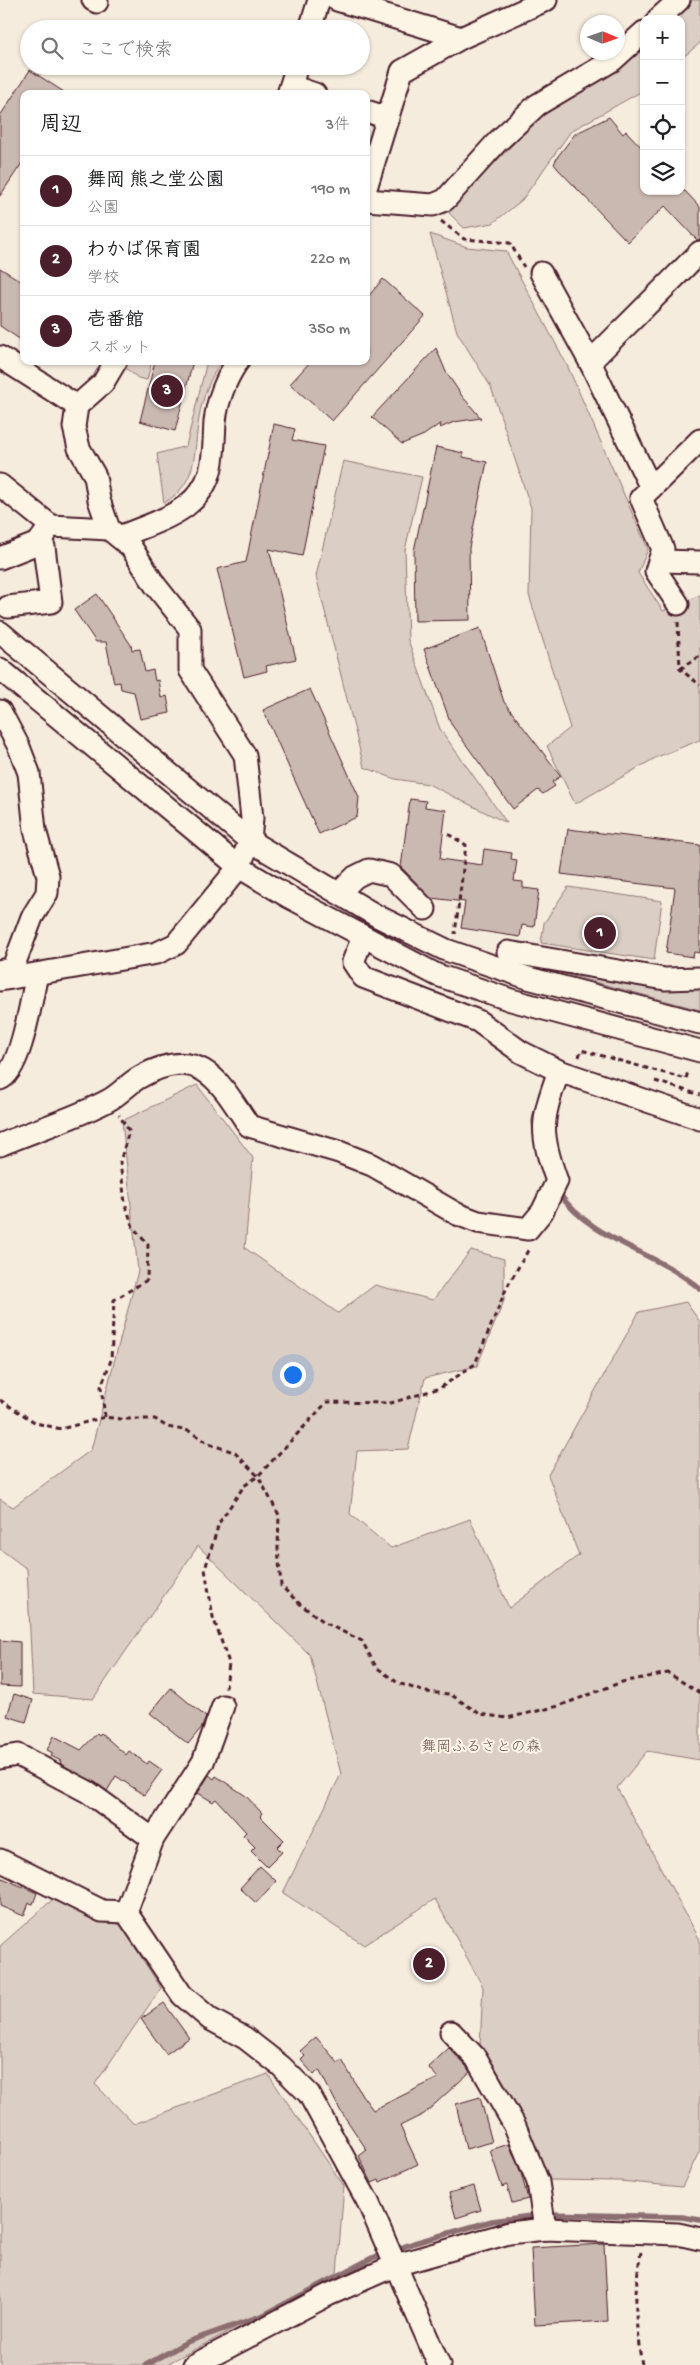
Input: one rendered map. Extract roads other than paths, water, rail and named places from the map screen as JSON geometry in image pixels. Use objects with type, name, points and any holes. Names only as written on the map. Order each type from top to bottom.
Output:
[{"type":"street","points":[[313,20],[319,0]]},
{"type":"street","points":[[337,0],[461,38]]},
{"type":"street","points":[[370,175],[402,71],[461,38],[546,0]]},
{"type":"street","points":[[662,15],[679,0]]},
{"type":"street","points":[[370,200],[433,204],[446,200],[497,142],[537,105],[613,60],[640,36]]},
{"type":"street","points":[[292,82],[307,90]]},
{"type":"street","points":[[370,112],[388,118]]},
{"type":"street","points":[[590,362],[700,252]]},
{"type":"street","points":[[534,273],[590,362],[651,488]]},
{"type":"street","points":[[0,357],[77,406]]},
{"type":"street","points":[[0,711],[30,773],[35,830],[48,876],[47,893],[3,975],[37,974],[156,952],[176,944],[239,866],[250,840],[252,818],[245,755],[190,670],[190,629],[155,585],[131,547],[114,533],[100,500],[95,476],[79,448],[74,427],[77,406],[103,383],[114,365]]},
{"type":"street","points":[[0,485],[51,526],[114,533],[186,506],[200,491],[212,469],[216,448],[215,420],[228,377],[236,365]]},
{"type":"street","points":[[678,604],[656,571],[663,549],[641,498],[700,440]]},
{"type":"street","points":[[0,558],[38,543],[51,526]]},
{"type":"street","points":[[8,607],[51,602],[44,548],[38,543]]},
{"type":"street","points":[[660,561],[700,562]]},
{"type":"street","points":[[0,632],[250,840],[377,916],[446,950],[528,978],[700,1023]]},
{"type":"street","points":[[0,669],[239,866],[289,898],[437,975],[511,1000],[700,1051]]},
{"type":"street","points":[[339,893],[354,877],[369,870],[391,875],[425,909]]},
{"type":"street","points":[[363,937],[353,962],[363,977],[478,1021],[521,1052],[559,1071],[700,1119]]},
{"type":"street","points":[[508,952],[665,979],[700,978]]},
{"type":"street","points":[[0,1079],[4,1078],[14,1063],[23,1037],[37,974]]},
{"type":"street","points":[[0,1145],[110,1099],[138,1078],[164,1066],[192,1064],[204,1069],[223,1086],[249,1126],[339,1152],[372,1165],[456,1214],[478,1222],[528,1229],[553,1190],[546,1153],[543,1119],[559,1071]]},
{"type":"street","points":[[126,1912],[152,1839],[203,1762],[223,1706]]},
{"type":"street","points":[[0,1758],[18,1755],[88,1792],[152,1839]]},
{"type":"street","points":[[0,1860],[102,1911],[126,1912]]},
{"type":"street","points":[[126,1912],[182,1995],[210,2019],[245,2038],[281,2066],[309,2094],[368,2202],[439,2365]]},
{"type":"street","points":[[451,2032],[476,2058],[515,2126],[538,2182],[546,2228]]},
{"type":"street","points":[[198,2364],[328,2295],[396,2265],[500,2235],[546,2228],[678,2234],[700,2239]]},
{"type":"waterway","points":[[535,1131],[536,1111]]},
{"type":"waterway","points":[[558,1192],[572,1209],[589,1223],[607,1235],[683,1276],[700,1289]]},
{"type":"waterway","points":[[547,2214],[682,2217],[700,2220]]},
{"type":"waterway","points":[[146,2365],[187,2342],[264,2315],[372,2258],[414,2243],[492,2221],[538,2215]]},
{"type":"place","name":"壱番館","points":[[167,391]]},
{"type":"place","name":"舞岡 熊之堂公園","points":[[600,933]]},
{"type":"place","name":"わかば保育園","points":[[429,1964]]},
{"type":"park label","name":"舞岡ふるさとの森","points":[[481,1748]]}]
